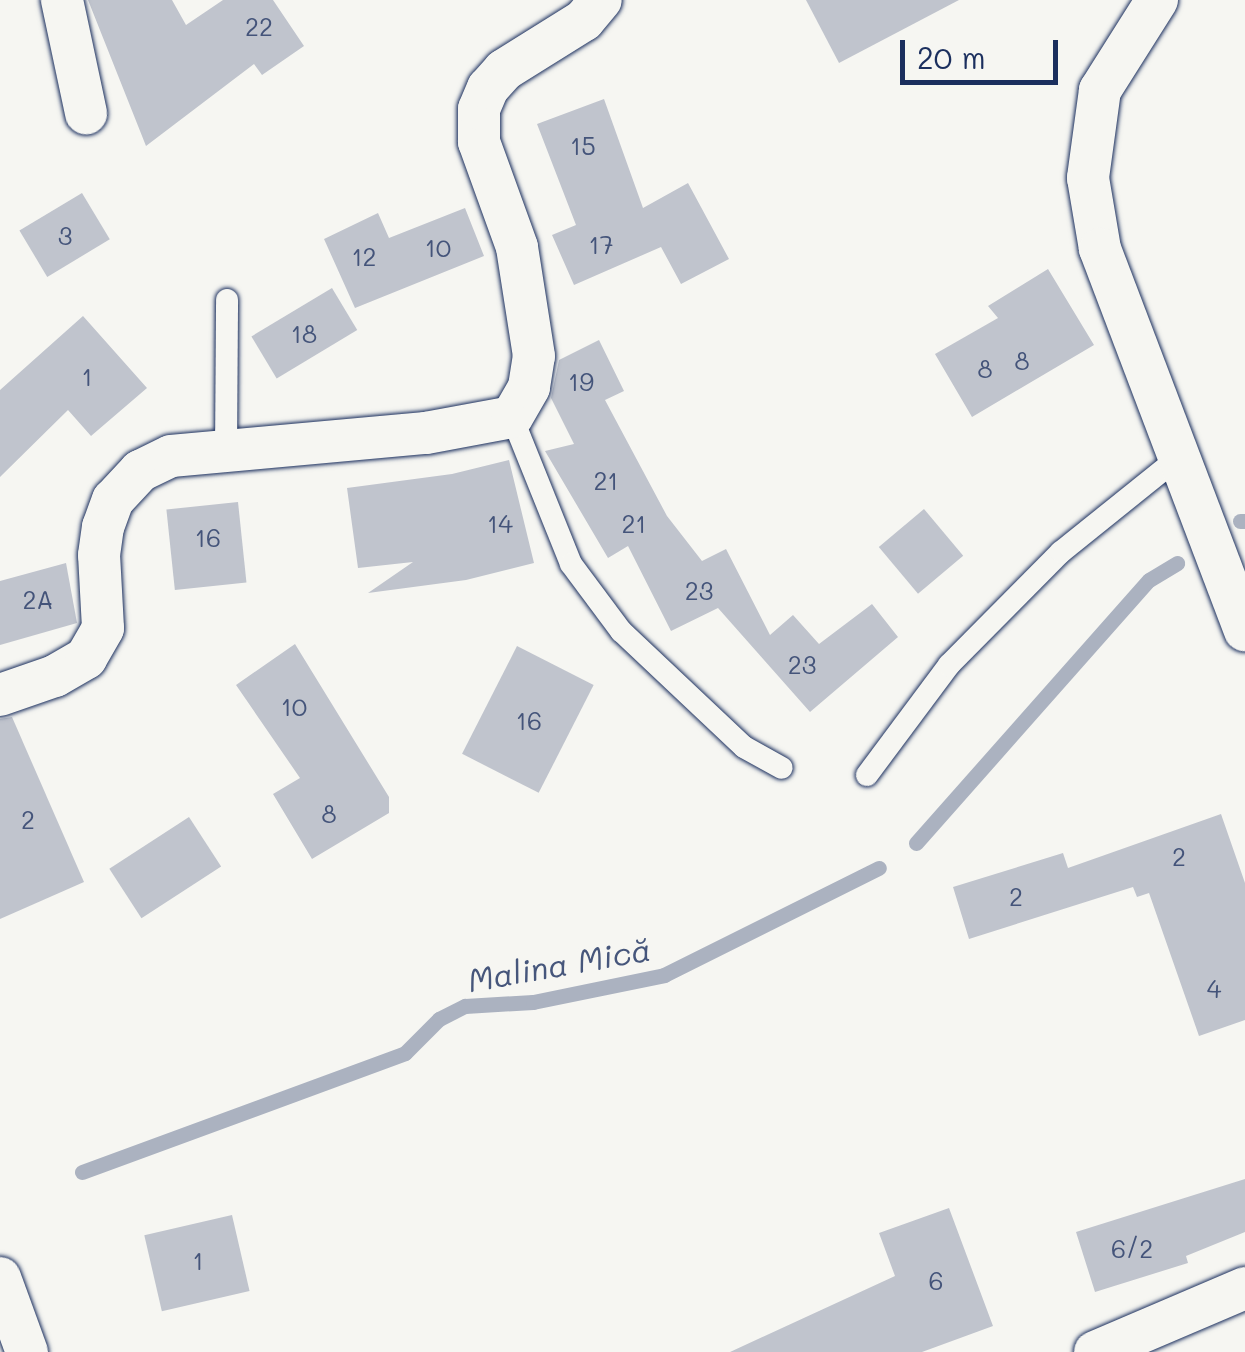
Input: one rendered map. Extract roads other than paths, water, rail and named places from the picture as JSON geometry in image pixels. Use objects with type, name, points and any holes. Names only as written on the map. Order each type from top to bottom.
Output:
[{"type":"street","points":[[62,0],[86,113]]},
{"type":"street","points":[[0,695],[55,676],[86,658],[103,628],[103,527],[113,500],[140,471],[171,456],[426,433],[512,417],[529,387],[534,356],[516,247],[479,142],[479,109],[488,88],[504,70],[584,20],[601,0]]},
{"type":"street","points":[[1157,0],[1100,90],[1088,178],[1100,249],[1245,630]]},
{"type":"street","points":[[0,1278],[27,1352]]},
{"type":"street","points":[[1095,1352],[1245,1288]]},
{"type":"lane","points":[[226,452],[227,300]]},
{"type":"lane","points":[[512,417],[571,564],[621,630],[744,747],[782,768]]},
{"type":"lane","points":[[867,775],[949,665],[1061,552],[1179,457]]},
{"type":"waterway","name":"Malina Mică","points":[[1240,521],[1245,521]]},
{"type":"waterway","name":"Malina Mică","points":[[916,843],[1149,580],[1177,563]]},
{"type":"waterway","name":"Malina Mică","points":[[82,1172],[405,1053],[439,1019],[465,1006],[533,1002],[664,975],[879,868]]}]
